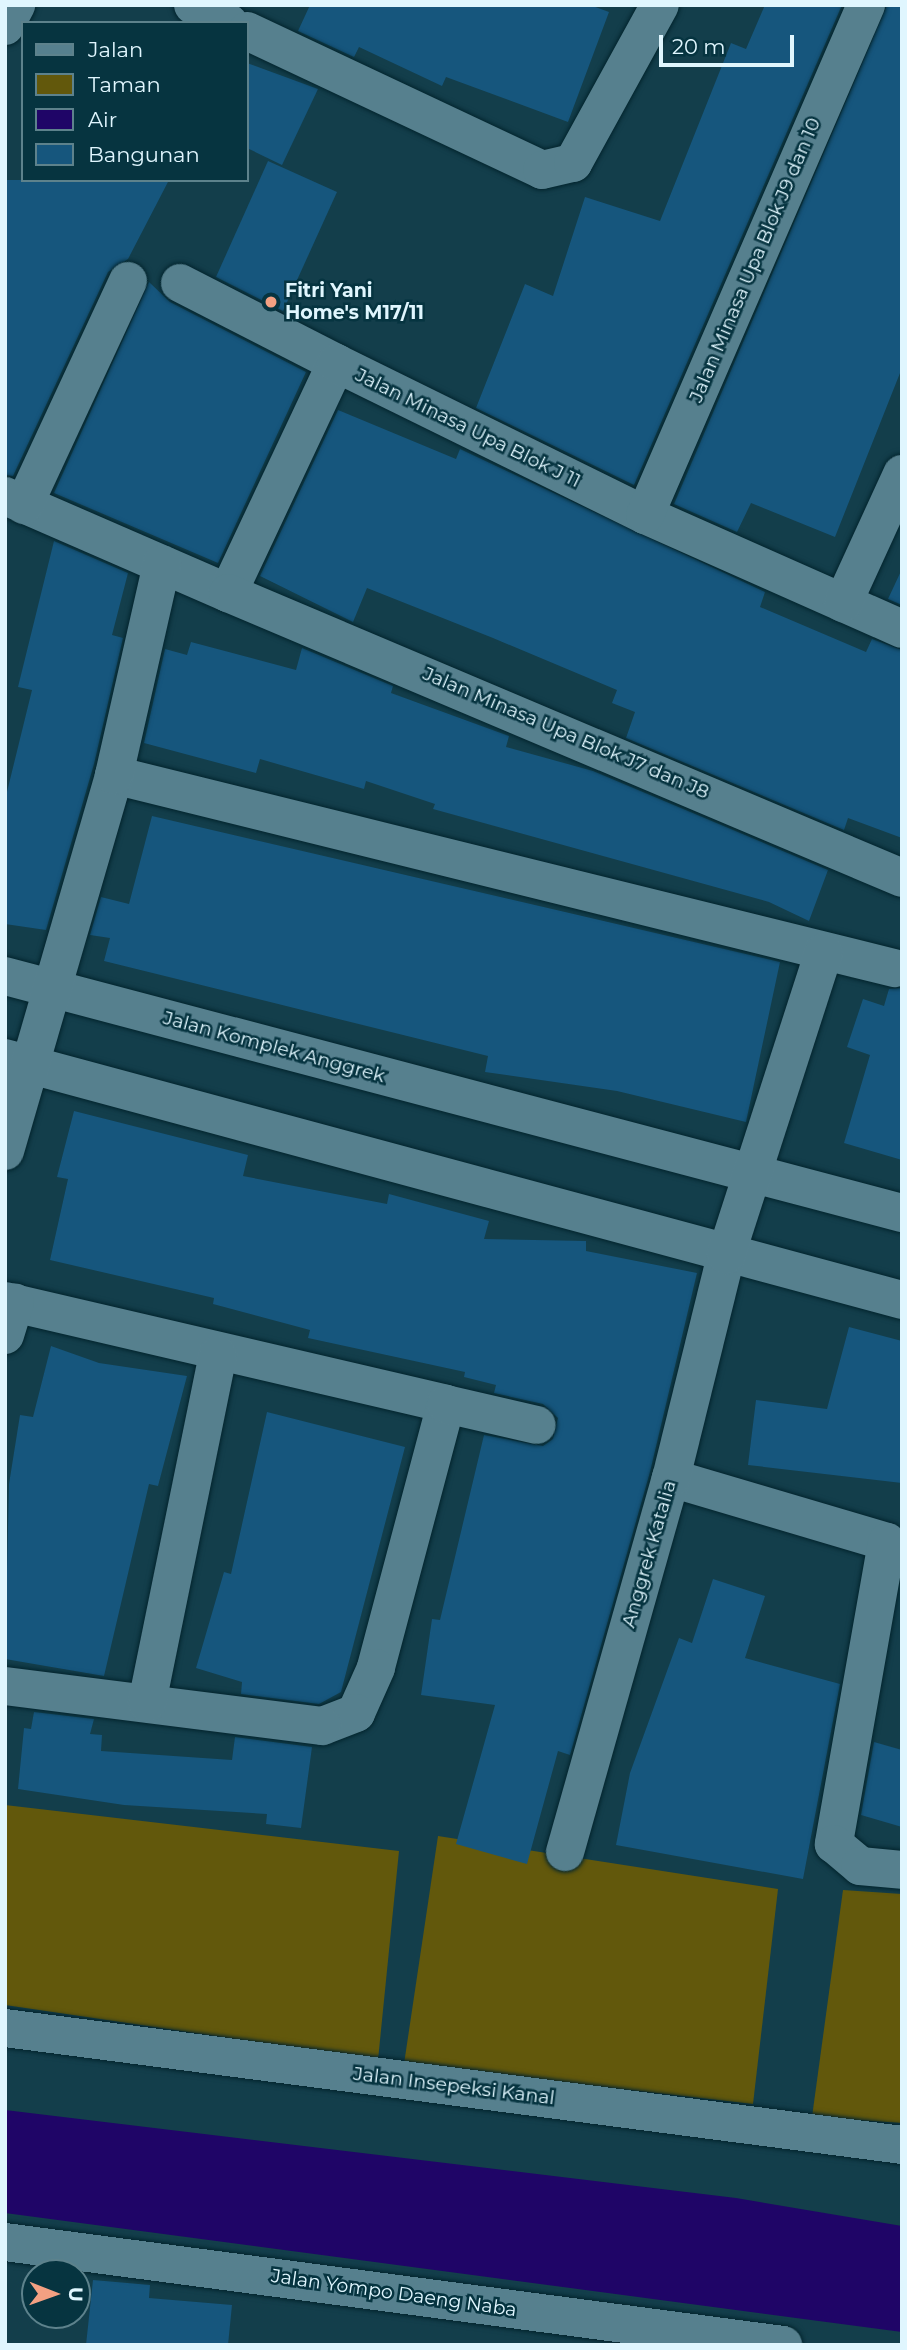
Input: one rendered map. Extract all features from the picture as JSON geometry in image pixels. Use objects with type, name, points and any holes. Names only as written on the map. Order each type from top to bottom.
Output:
[{"type":"street","points":[[5,26],[16,5]]},
{"type":"street","points":[[193,5],[225,21]]},
{"type":"street","points":[[248,32],[542,170],[573,163],[660,5]]},
{"type":"street","name":"Jalan Minasa Upa Blok J9 dan 10","points":[[645,515],[866,5]]},
{"type":"street","points":[[128,281],[14,500],[228,593]]},
{"type":"street","points":[[180,283],[336,363]]},
{"type":"street","name":"Jalan Minasa Upa Blok J 11","points":[[228,593],[336,363],[645,515],[902,629]]},
{"type":"street","points":[[843,603],[902,474]]},
{"type":"street","points":[[5,1151],[19,1062],[55,989],[114,775],[162,564]]},
{"type":"street","name":"Jalan Minasa Upa Blok J7 dan J8","points":[[228,593],[902,878]]},
{"type":"street","points":[[114,775],[894,968]]},
{"type":"street","name":"Anggrek Katalia","points":[[565,1852],[671,1478],[726,1255],[824,952]]},
{"type":"street","name":"Jalan Komplek Anggrek","points":[[5,976],[902,1213]]},
{"type":"street","points":[[19,1062],[255,1124],[726,1255],[902,1300]]},
{"type":"street","points":[[8,1313],[218,1354],[537,1425]]},
{"type":"street","points":[[147,1703],[218,1354]]},
{"type":"street","points":[[5,1686],[322,1726],[356,1713],[376,1668],[446,1404]]},
{"type":"street","points":[[671,1478],[895,1544],[834,1844],[860,1866],[902,1870]]},
{"type":"street","name":"Jalan Insepeksi Kanal","points":[[5,2028],[902,2145]]},
{"type":"street","name":"Jalan Yompo Daeng Naba","points":[[5,2242],[783,2345]]},
{"type":"green space","points":[[5,1805],[399,1851],[378,2060],[5,2005]]},
{"type":"green space","points":[[438,1836],[778,1889],[753,2104],[404,2064]]},
{"type":"green space","points":[[843,1890],[902,1894],[902,2123],[812,2117]]},
{"type":"water","points":[[5,2110],[736,2198],[902,2226],[902,2332],[5,2213]]},
{"type":"building","points":[[310,5],[590,5],[609,12],[568,122],[446,77],[442,86],[359,47],[354,57],[298,31]]},
{"type":"building","points":[[765,5],[842,5],[634,485],[476,408],[525,284],[553,296],[585,197],[660,221],[731,43],[746,49]]},
{"type":"building","points":[[887,5],[902,5],[902,368],[835,537],[751,503],[737,532],[674,504]]},
{"type":"building","points":[[248,63],[318,89],[282,165],[248,148]]},
{"type":"building","points":[[268,161],[337,192],[283,311],[216,277]]},
{"type":"building","points":[[5,180],[168,182],[128,259],[108,272],[13,476],[5,475]]},
{"type":"building","points":[[149,282],[170,302],[306,372],[218,563],[54,493]]},
{"type":"building","points":[[338,410],[456,459],[460,449],[765,592],[760,607],[866,652],[872,639],[902,650],[902,838],[848,818],[844,830],[626,738],[635,712],[612,703],[617,690],[493,638],[367,588],[353,622],[260,576]]},
{"type":"building","points":[[54,541],[128,573],[112,635],[123,638],[94,764],[46,930],[5,924],[5,800],[32,690],[18,687]]},
{"type":"building","points":[[902,569],[902,605],[888,599]]},
{"type":"building","points":[[191,642],[296,670],[302,648],[393,686],[391,693],[509,736],[506,747],[593,771],[828,870],[809,921],[769,902],[433,809],[435,804],[366,781],[364,789],[260,759],[256,773],[144,743],[165,649],[187,655]]},
{"type":"building","points":[[152,816],[780,962],[746,1122],[617,1091],[485,1072],[488,1056],[104,961],[110,938],[90,935],[101,897],[129,904]]},
{"type":"building","points":[[902,988],[902,1160],[844,1143],[870,1055],[847,1047],[863,999],[884,1006],[889,989]]},
{"type":"building","points":[[74,1111],[248,1155],[243,1176],[387,1204],[389,1194],[489,1221],[484,1239],[586,1241],[586,1251],[697,1273],[650,1472],[570,1755],[558,1751],[527,1864],[456,1844],[495,1705],[421,1695],[432,1619],[440,1620],[484,1435],[543,1446],[553,1439],[558,1418],[543,1404],[494,1393],[496,1385],[464,1377],[465,1372],[308,1338],[310,1330],[213,1304],[214,1298],[50,1260],[68,1179],[57,1177]]},
{"type":"building","points":[[849,1327],[902,1341],[902,1483],[748,1465],[756,1400],[827,1409]]},
{"type":"building","points":[[51,1346],[99,1363],[187,1376],[158,1486],[149,1484],[104,1676],[5,1659],[9,1484],[20,1415],[33,1417]]},
{"type":"building","points":[[267,1412],[405,1447],[341,1692],[319,1704],[241,1694],[242,1682],[196,1668],[224,1572],[231,1574]]},
{"type":"building","points":[[713,1579],[765,1596],[745,1658],[840,1684],[803,1879],[616,1845],[630,1773],[679,1638],[692,1643]]},
{"type":"building","points":[[34,1712],[94,1719],[90,1734],[102,1735],[101,1751],[232,1760],[235,1737],[312,1747],[301,1828],[266,1824],[267,1814],[124,1805],[18,1789],[24,1728],[31,1729]]},
{"type":"building","points":[[874,1742],[902,1750],[902,1827],[861,1815]]},
{"type":"building","points":[[93,2280],[150,2285],[149,2298],[232,2305],[228,2345],[86,2345],[88,2329],[91,2329]]},
{"type":"place","name":"Fitri Yani Home's M17/11","points":[[271,302]]}]
